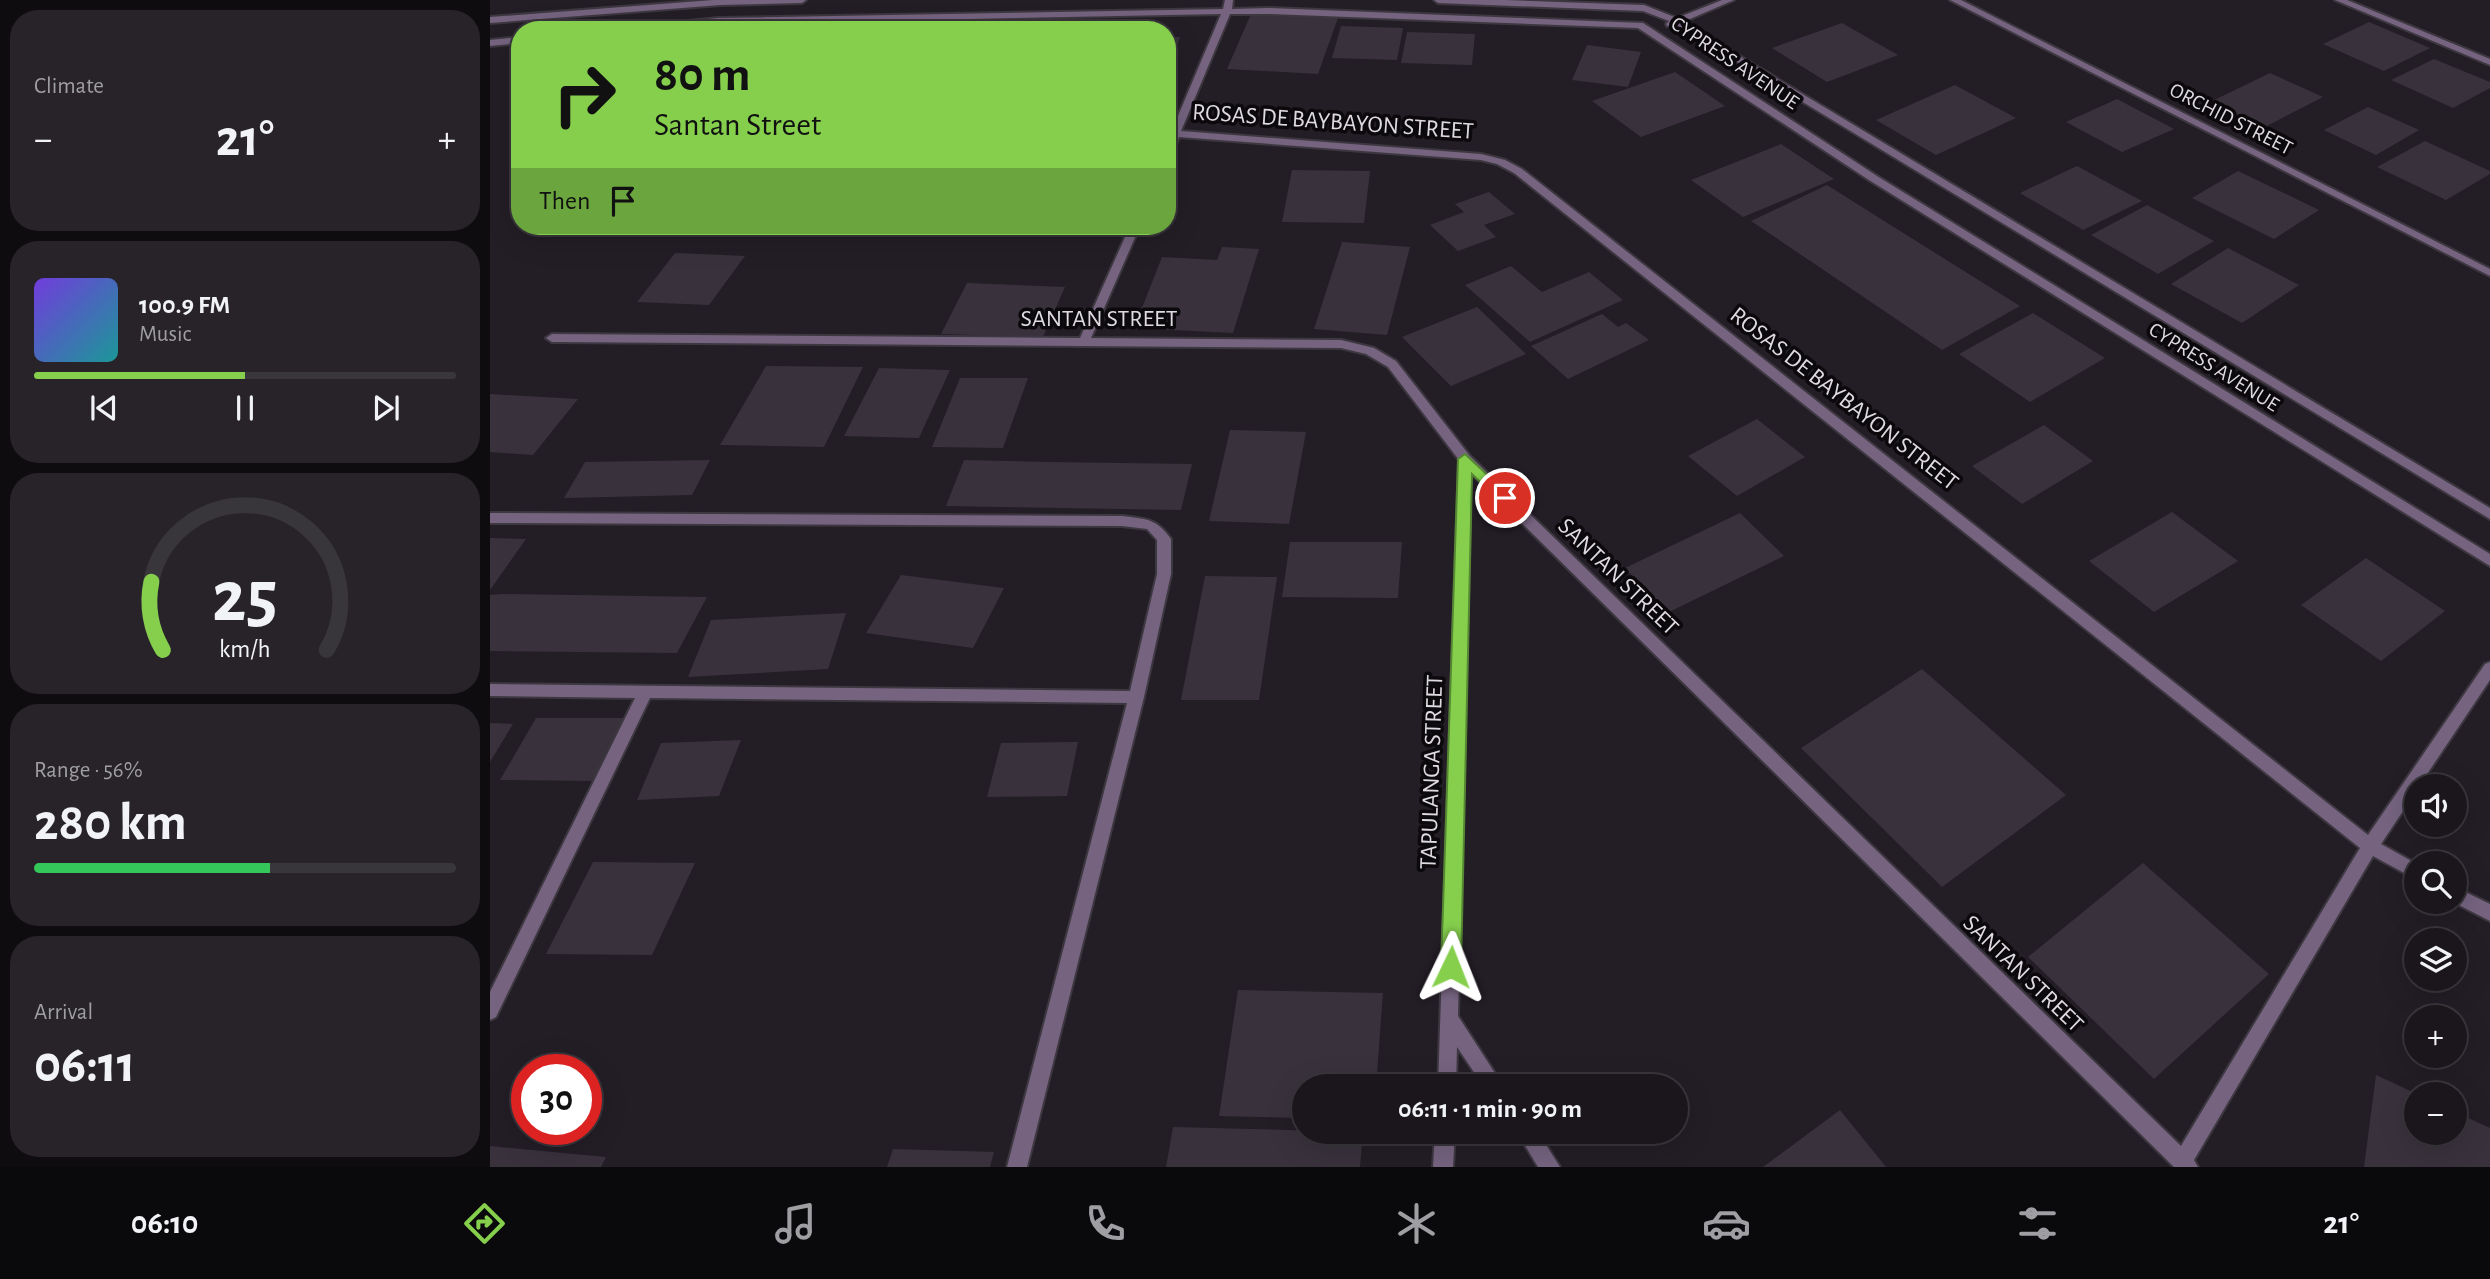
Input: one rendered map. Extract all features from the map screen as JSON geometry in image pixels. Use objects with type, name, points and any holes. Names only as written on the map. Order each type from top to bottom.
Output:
[{"type":"street","points":[[490,20],[721,2],[802,0]]},
{"type":"street","name":"CYPRESS AVENUE","points":[[1438,0],[1644,8],[1676,21],[2490,514]]},
{"type":"street","points":[[1652,32],[1730,0]]},
{"type":"street","name":"ORCHID STREET","points":[[1954,0],[2490,273]]},
{"type":"street","points":[[2339,0],[2490,62]]},
{"type":"street","points":[[1176,134],[1228,6]]},
{"type":"street","name":"CYPRESS AVENUE","points":[[718,21],[1228,6],[1631,23],[1652,32],[1872,178],[2490,561]]},
{"type":"street","points":[[490,32],[501,20]]},
{"type":"street","points":[[490,43],[511,41]]},
{"type":"street","name":"ROSAS DE BAYBAYON STREET","points":[[1176,134],[1481,157],[1501,162],[1518,171],[2371,846],[2404,865]]},
{"type":"street","points":[[1084,342],[1131,235]]},
{"type":"street","name":"SANTAN STREET","points":[[552,338],[1341,344],[1370,351],[1392,365],[1465,459],[2185,1165]]},
{"type":"street","name":"TAPULANGA STREET","points":[[1448,1074],[1465,459]]},
{"type":"street","points":[[490,518],[1122,521],[1151,525],[1164,539],[1164,574],[1136,696],[1017,1167]]},
{"type":"street","points":[[2185,1165],[2371,846],[2490,668]]},
{"type":"street","points":[[490,690],[1136,696]]},
{"type":"street","points":[[490,1011],[646,690]]},
{"type":"street","points":[[2467,901],[2490,913]]},
{"type":"street","points":[[1450,1020],[1486,1074]]},
{"type":"street","points":[[1443,1167],[1444,1144]]},
{"type":"street","points":[[1534,1144],[1550,1167]]},
{"type":"building","points":[[1251,14],[1338,18],[1318,74],[1227,69]]},
{"type":"building","points":[[2369,22],[2430,48],[2384,71],[2323,44]]},
{"type":"building","points":[[1842,23],[1898,55],[1827,82],[1772,48]]},
{"type":"building","points":[[1341,26],[1403,28],[1397,60],[1332,58]]},
{"type":"building","points":[[1407,32],[1475,34],[1472,65],[1401,63]]},
{"type":"building","points":[[1587,45],[1641,52],[1628,87],[1572,80]]},
{"type":"building","points":[[2434,59],[2490,82],[2490,88],[2453,108],[2391,80]]},
{"type":"building","points":[[1675,72],[1725,106],[1641,137],[1592,101]]},
{"type":"building","points":[[2270,73],[2323,97],[2261,129],[2208,103]]},
{"type":"building","points":[[1955,85],[2016,118],[1936,155],[1876,120]]},
{"type":"building","points":[[2117,99],[2174,129],[2122,152],[2066,122]]},
{"type":"building","points":[[2368,107],[2419,130],[2376,155],[2324,130]]},
{"type":"building","points":[[2425,141],[2490,171],[2490,174],[2446,200],[2377,167]]},
{"type":"building","points":[[1781,144],[1834,179],[1743,217],[1691,180]]},
{"type":"building","points":[[2077,166],[2142,201],[2083,230],[2020,193]]},
{"type":"building","points":[[1292,170],[1370,171],[1364,223],[1282,222]]},
{"type":"building","points":[[2238,171],[2319,210],[2274,239],[2192,198]]},
{"type":"building","points":[[1827,185],[2020,306],[1942,350],[1751,221]]},
{"type":"building","points":[[1489,192],[1515,214],[1484,225],[1496,237],[1458,251],[1430,225],[1464,212],[1455,204]]},
{"type":"building","points":[[2147,205],[2214,241],[2158,274],[2091,235]]},
{"type":"building","points":[[1342,242],[1410,247],[1387,335],[1314,329]]},
{"type":"building","points":[[1222,247],[1259,249],[1233,333],[1134,328],[1162,257],[1217,260]]},
{"type":"building","points":[[2228,248],[2299,285],[2242,323],[2171,284]]},
{"type":"building","points":[[675,253],[745,256],[709,305],[637,302]]},
{"type":"building","points":[[1511,266],[1542,292],[1589,272],[1623,300],[1530,342],[1465,285]]},
{"type":"building","points":[[967,283],[1065,287],[1043,337],[941,334]]},
{"type":"building","points":[[1477,307],[1526,354],[1451,386],[1402,337]]},
{"type":"building","points":[[2033,313],[2105,358],[2030,402],[1959,354]]},
{"type":"building","points":[[1602,314],[1618,327],[1626,323],[1649,340],[1568,379],[1531,346]]},
{"type":"building","points":[[766,366],[863,367],[824,447],[720,445]]},
{"type":"building","points":[[879,368],[950,370],[919,438],[844,436]]},
{"type":"building","points":[[960,378],[1028,378],[1003,448],[932,447]]},
{"type":"building","points":[[490,394],[578,399],[533,455],[490,452]]},
{"type":"building","points":[[1757,419],[1805,457],[1737,496],[1688,456]]},
{"type":"building","points":[[2044,425],[2093,461],[2022,504],[1972,466]]},
{"type":"building","points":[[1230,430],[1306,432],[1289,524],[1209,521]]},
{"type":"building","points":[[710,460],[692,495],[564,498],[585,462]]},
{"type":"building","points":[[964,460],[1192,464],[1181,510],[946,506]]},
{"type":"building","points":[[2172,512],[2238,561],[2154,612],[2089,561]]},
{"type":"building","points":[[1740,513],[1784,556],[1667,613],[1625,568]]},
{"type":"building","points":[[490,538],[526,539],[490,590]]},
{"type":"building","points":[[1290,542],[1402,542],[1398,598],[1282,597]]},
{"type":"building","points":[[2366,558],[2445,611],[2381,661],[2301,605]]},
{"type":"building","points":[[901,575],[1004,588],[973,648],[866,633]]},
{"type":"building","points":[[1205,576],[1277,577],[1259,700],[1181,700]]},
{"type":"building","points":[[490,595],[707,597],[677,653],[490,651]]},
{"type":"building","points":[[846,613],[828,669],[688,677],[711,620]]},
{"type":"building","points":[[1922,669],[2066,795],[1942,887],[1801,748]]},
{"type":"building","points":[[536,718],[627,718],[595,781],[500,780]]},
{"type":"building","points":[[490,723],[513,724],[490,762]]},
{"type":"building","points":[[741,740],[719,796],[637,800],[661,743]]},
{"type":"building","points":[[1078,742],[1067,796],[987,797],[1001,743]]},
{"type":"building","points":[[593,862],[695,863],[652,955],[546,954]]},
{"type":"building","points":[[2143,863],[2269,974],[2154,1079],[2028,957]]},
{"type":"building","points":[[1238,990],[1383,993],[1377,1074],[1292,1074],[1292,1118],[1219,1116]]},
{"type":"building","points":[[2376,1075],[2404,1088],[2404,1145],[2467,1145],[2467,1117],[2490,1128],[2490,1167],[2364,1167]]},
{"type":"building","points":[[1840,1110],[1886,1167],[1763,1167]]},
{"type":"building","points":[[1173,1127],[1292,1130],[1292,1144],[1362,1144],[1360,1167],[1166,1167]]},
{"type":"building","points":[[490,1146],[606,1157],[601,1167],[490,1167]]},
{"type":"building","points":[[893,1149],[994,1152],[990,1167],[887,1167]]},
{"type":"route","points":[[1451,967],[1465,459],[1505,498]]}]
